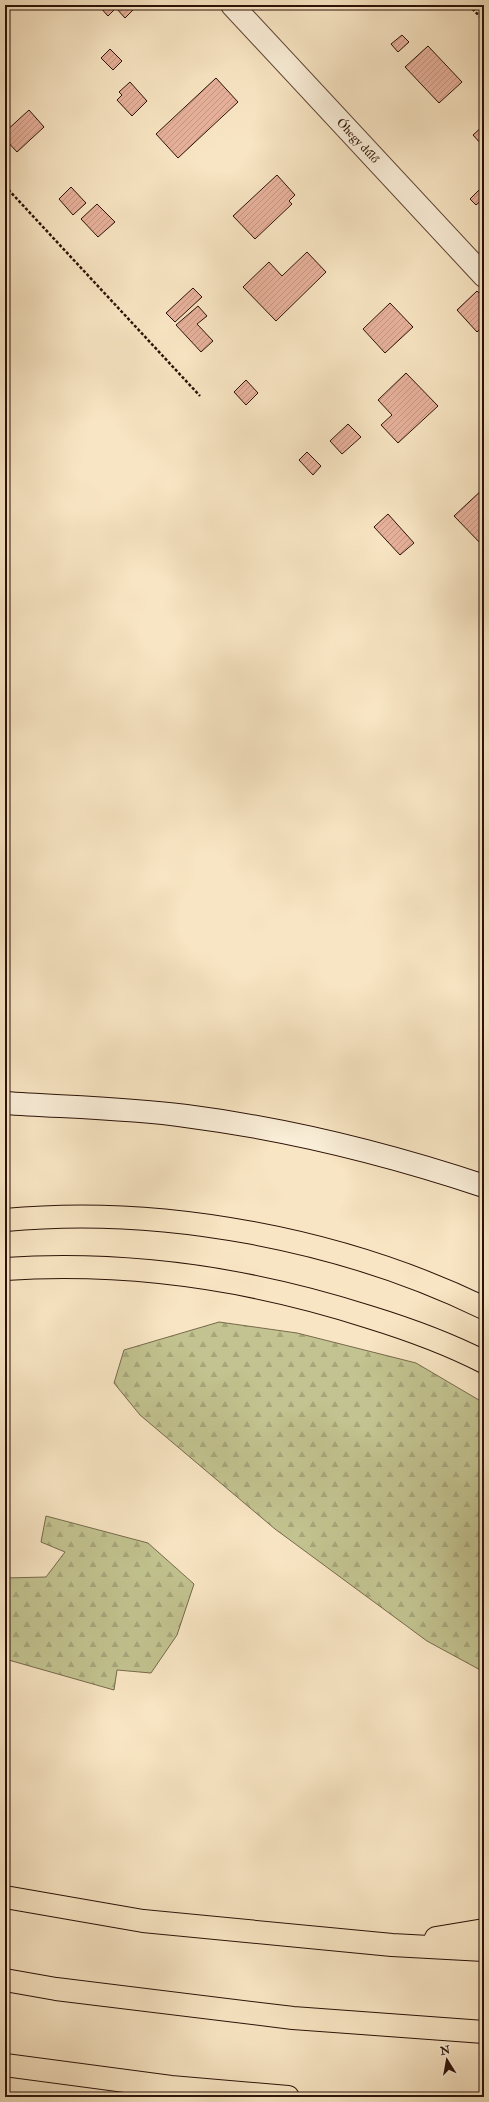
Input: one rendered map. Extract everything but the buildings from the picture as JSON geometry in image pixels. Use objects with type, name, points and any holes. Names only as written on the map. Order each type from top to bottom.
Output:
[{"type":"highway","points":[[5,1220],[70,1216],[112,1218],[212,1226],[274,1237],[327,1249],[374,1264],[415,1278],[484,1308]]},
{"type":"highway","points":[[5,1269],[68,1266],[151,1271],[273,1290],[345,1309],[409,1330],[464,1352],[484,1362]]},
{"type":"highway","points":[[5,1897],[143,1921],[392,1945],[484,1950]]},
{"type":"highway","points":[[392,1945],[484,1930]]},
{"type":"highway","points":[[5,1980],[56,1989],[293,2018],[484,2032]]},
{"type":"highway","points":[[5,2065],[171,2087],[288,2097]]},
{"type":"street","name":"Óhegy dűlő","points":[[232,5],[484,276]]},
{"type":"street","points":[[5,1103],[186,1116],[294,1134],[418,1164],[484,1186]]},
{"type":"path","points":[[468,5],[484,22]]},
{"type":"path","points":[[5,186],[200,396]]},
{"type":"green space","points":[[219,1322],[297,1333],[416,1363],[484,1403],[484,1672],[427,1641],[275,1529],[140,1415],[114,1383],[124,1350]]},
{"type":"green space","points":[[46,1516],[148,1543],[194,1584],[177,1635],[151,1673],[117,1670],[114,1690],[5,1659],[5,1578],[46,1577],[65,1552],[41,1542]]}]
